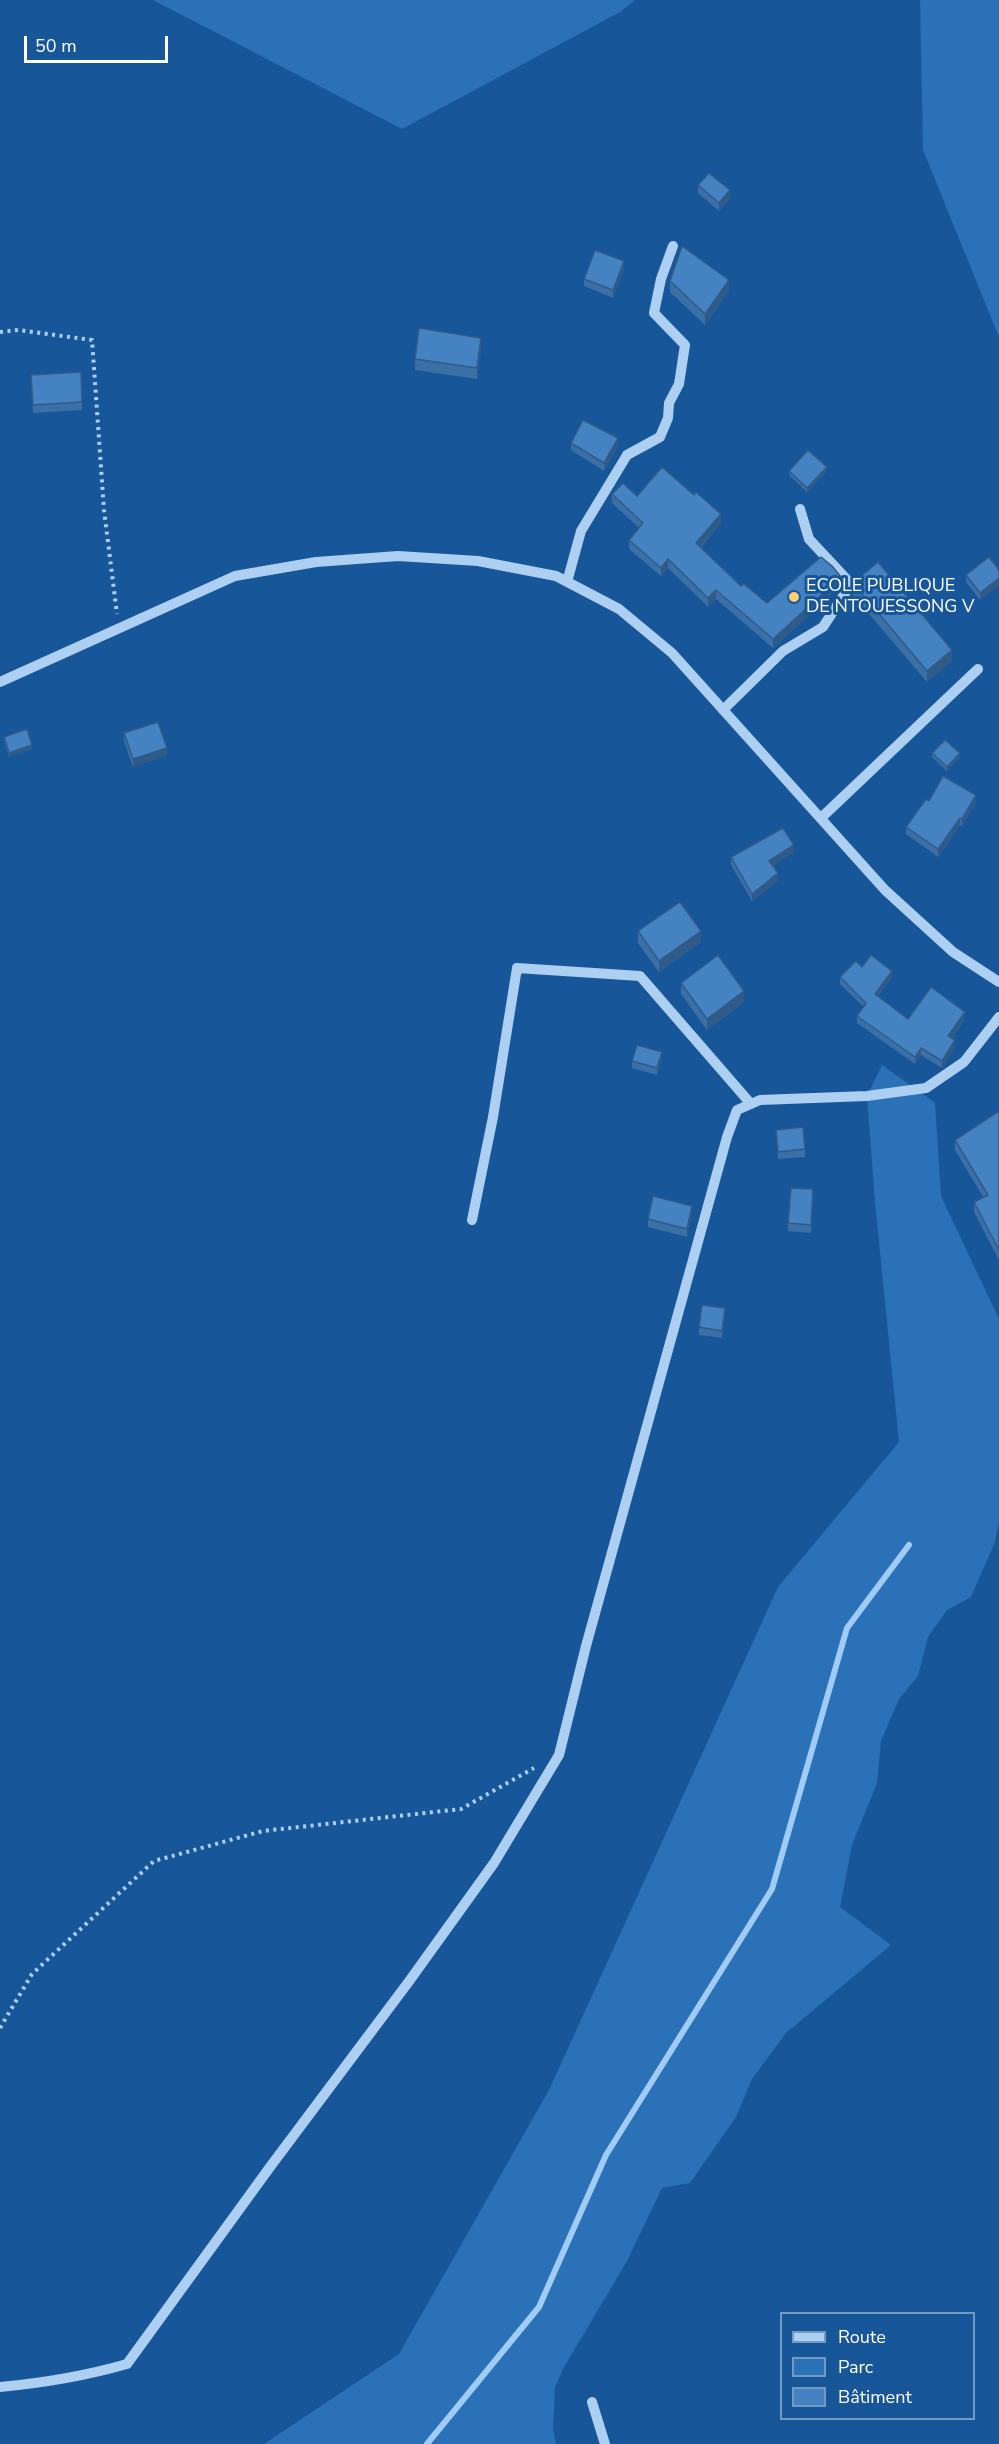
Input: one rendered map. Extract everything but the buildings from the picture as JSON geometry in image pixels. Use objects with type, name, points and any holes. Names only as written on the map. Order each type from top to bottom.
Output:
[{"type":"street","points":[[567,582],[581,531],[627,455],[660,437],[668,418],[669,404],[679,384],[685,345],[654,313],[661,279],[673,246]]},
{"type":"street","points":[[723,710],[783,651],[823,627],[851,584],[809,539],[800,509]]},
{"type":"street","points":[[0,682],[235,576],[316,562],[398,556],[478,561],[556,576],[624,612],[672,653],[885,890],[953,952],[999,982]]},
{"type":"street","points":[[821,818],[978,669]]},
{"type":"street","points":[[472,1220],[493,1117],[517,968],[640,976],[751,1104]]},
{"type":"street","points":[[0,2387],[40,2383],[99,2372],[127,2364],[494,1863],[559,1755],[586,1646],[727,1137],[737,1110],[760,1100],[867,1096],[926,1088],[964,1062],[999,1017]]},
{"type":"street","points":[[592,2402],[605,2444]]},
{"type":"path","points":[[0,332],[18,330],[92,340],[104,510],[119,628]]},
{"type":"path","points":[[0,2028],[32,1974],[154,1861],[262,1831],[460,1809],[559,1755]]},
{"type":"green space","points":[[153,0],[635,0],[620,12],[402,129]]},
{"type":"green space","points":[[920,0],[999,0],[999,337],[923,150]]},
{"type":"green space","points":[[882,1065],[935,1103],[941,1196],[999,1319],[999,1521],[995,1542],[971,1597],[947,1610],[928,1637],[918,1676],[899,1699],[881,1741],[877,1783],[852,1845],[840,1907],[891,1945],[786,2033],[752,2079],[736,2117],[690,2183],[662,2188],[627,2261],[563,2369],[555,2388],[553,2429],[556,2444],[264,2444],[399,2354],[549,2090],[778,1587],[899,1442],[867,1096]]},
{"type":"waterway","points":[[427,2444],[539,2307],[606,2155],[772,1889],[847,1628],[909,1545]]},
{"type":"place","name":"ECOLE PUBLIQUE DE NTOUESSONG V","points":[[794,597]]}]
